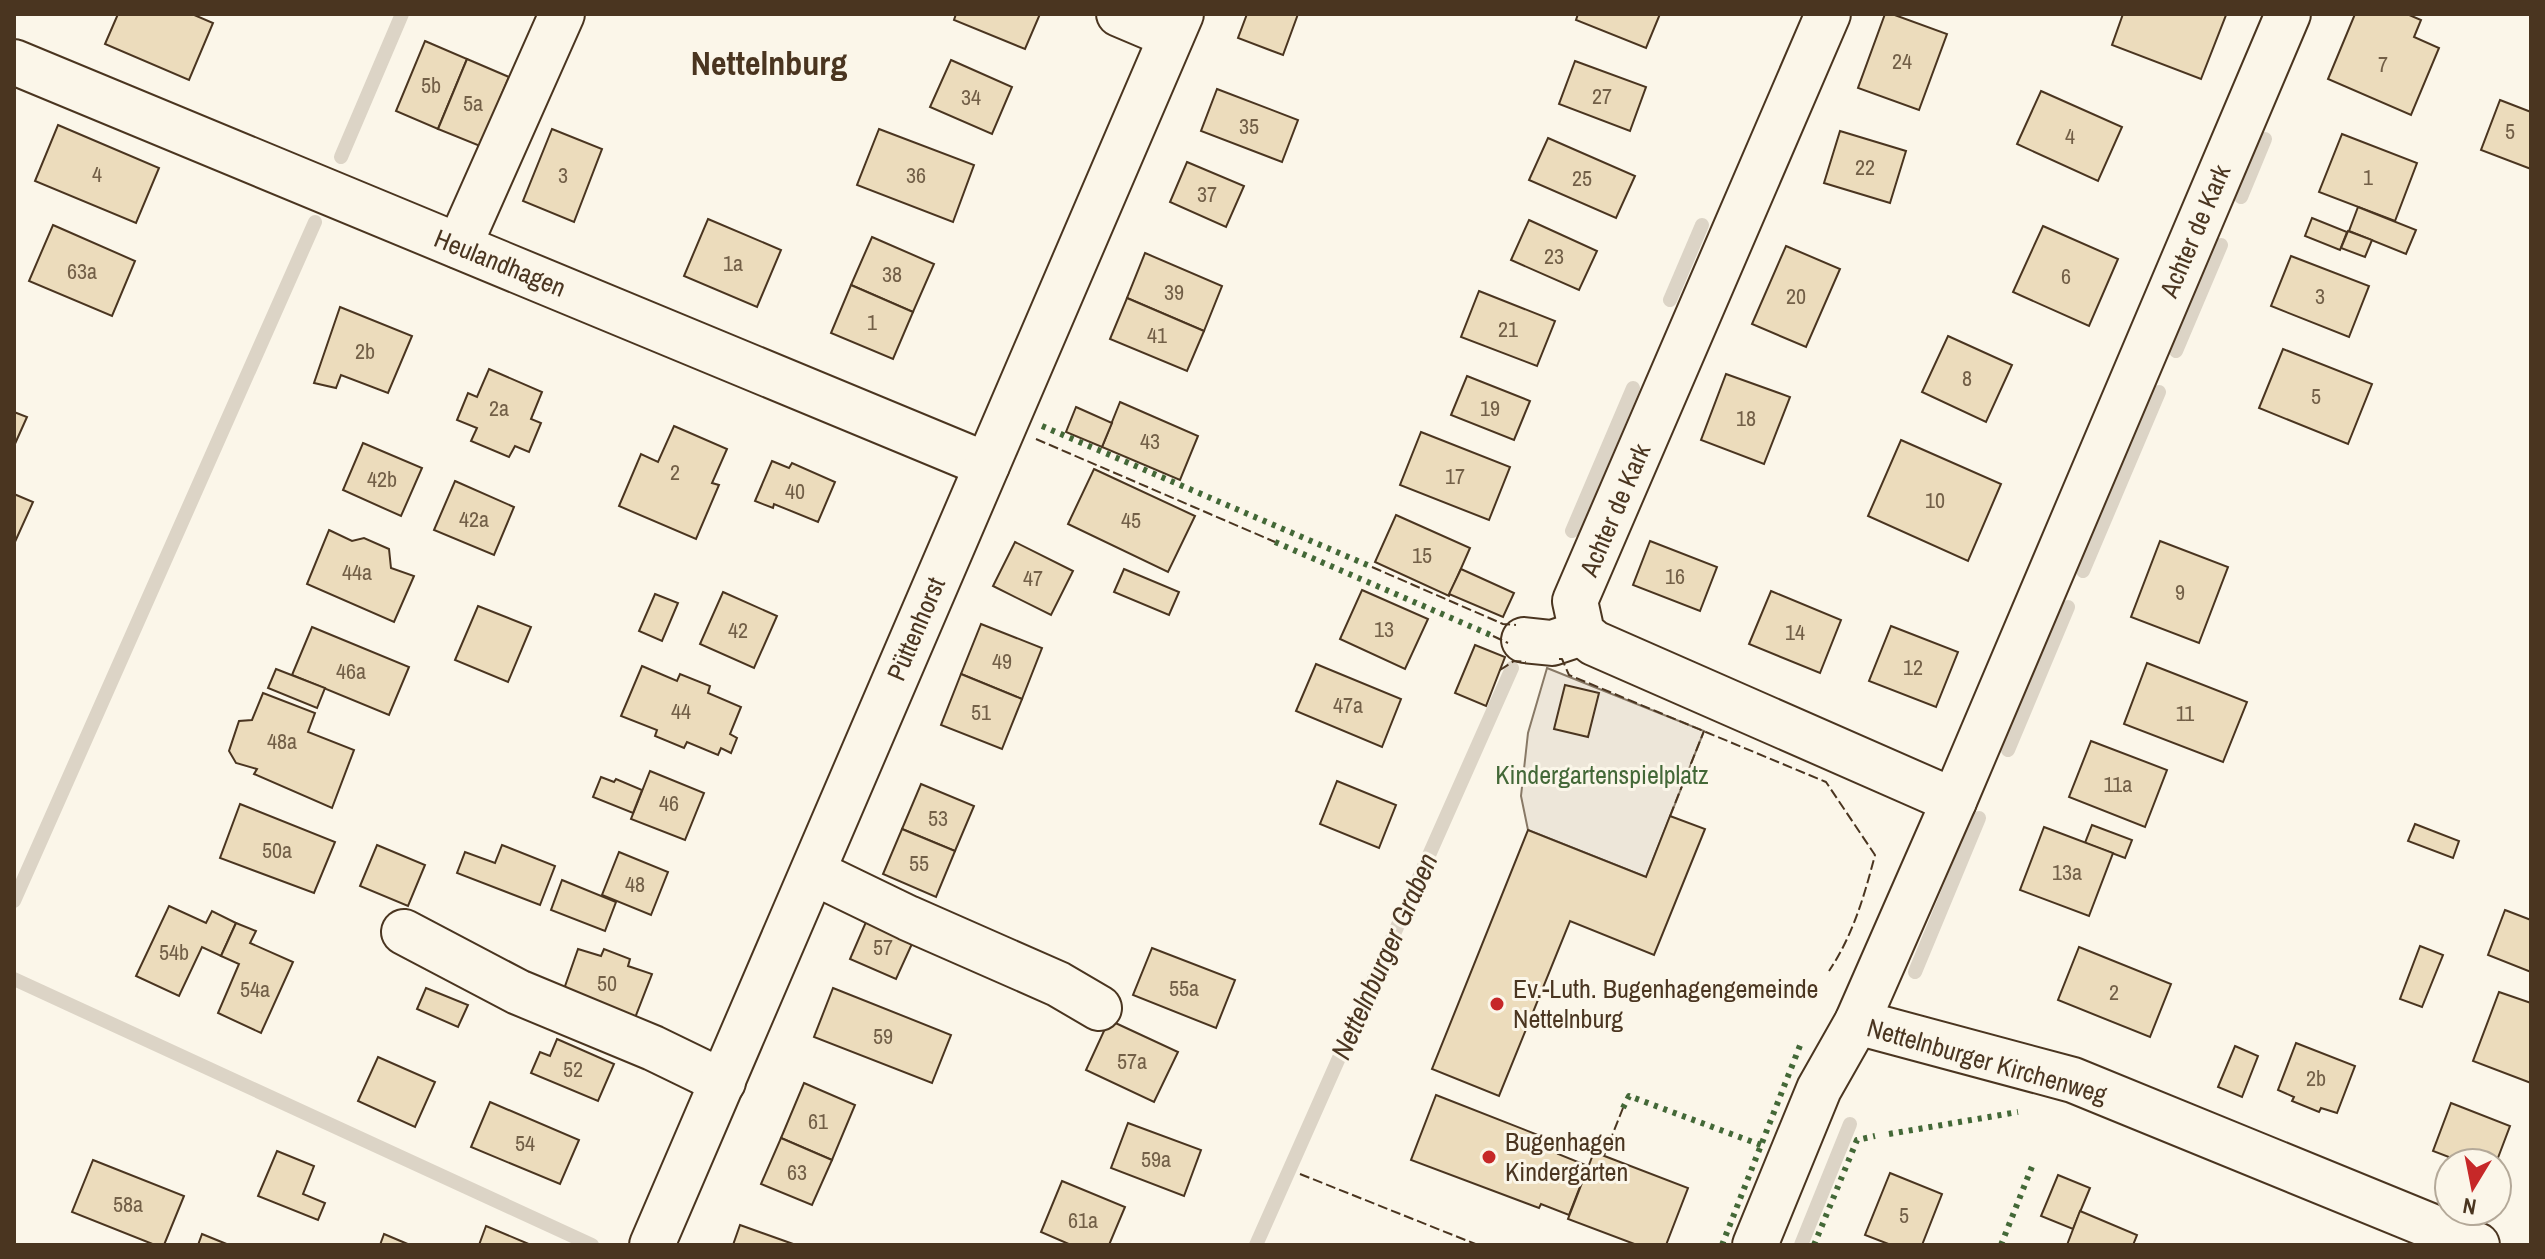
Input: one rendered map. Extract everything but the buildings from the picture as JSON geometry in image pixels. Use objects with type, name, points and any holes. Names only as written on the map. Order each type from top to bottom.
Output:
[{"type":"street","points":[[459,246],[562,14]]},
{"type":"street","points":[[1119,14],[1176,25]]},
{"type":"street","name":"Achter de Kark","points":[[1582,633],[1575,601],[1828,14]]},
{"type":"street","name":"Achter de Kark","points":[[1857,1022],[2288,14]]},
{"type":"street","name":"Püttenhorst","points":[[652,1245],[1176,25]]},
{"type":"street","name":"Heulandhagen","points":[[14,62],[987,465]]},
{"type":"street","points":[[1524,640],[1552,643],[1582,633],[1594,643],[1954,801]]},
{"type":"street","points":[[813,872],[1058,984],[1099,1008]]},
{"type":"street","points":[[404,932],[518,992],[653,1048],[723,1082]]},
{"type":"street","name":"Nettelnburger Kirchenweg","points":[[1755,1245],[1819,1089],[1857,1022],[2073,1080],[2477,1245]]},
{"type":"green space","name":"Kindergartenspielplatz","points":[[1547,668],[1704,731],[1646,877],[1528,830],[1521,796],[1528,733]]},
{"type":"waterway","points":[[341,157],[402,14]]},
{"type":"waterway","points":[[2241,197],[2265,139]]},
{"type":"waterway","points":[[14,901],[315,222]]},
{"type":"waterway","points":[[1670,300],[1702,225]]},
{"type":"waterway","points":[[2176,351],[2221,245]]},
{"type":"waterway","points":[[1572,531],[1633,388]]},
{"type":"waterway","points":[[2083,571],[2159,392]]},
{"type":"waterway","points":[[2008,750],[2068,607]]},
{"type":"waterway","name":"Nettelnburger Graben","points":[[1256,1245],[1512,668]]},
{"type":"waterway","points":[[1915,972],[1979,818]]},
{"type":"waterway","points":[[14,979],[592,1245]]},
{"type":"waterway","points":[[1801,1245],[1850,1124]]},
{"type":"hedge","points":[[1042,426],[1372,567]]},
{"type":"hedge","points":[[1275,542],[1493,636]]},
{"type":"hedge","points":[[1722,1245],[1801,1043]]},
{"type":"hedge","points":[[1623,1108],[1629,1096],[1761,1145]]},
{"type":"hedge","points":[[1889,1134],[2018,1112]]},
{"type":"hedge","points":[[1814,1245],[1857,1140],[1875,1136]]},
{"type":"hedge","points":[[2001,1245],[2033,1164]]},
{"type":"fence","points":[[1036,439],[1275,542]]},
{"type":"fence","points":[[1372,567],[1503,624],[1516,625]]},
{"type":"fence","points":[[1493,636],[1508,643]]},
{"type":"fence","points":[[1559,659],[1562,659],[1569,675],[1826,782],[1875,855],[1857,915],[1829,971]]},
{"type":"fence","points":[[1500,670],[1514,661],[1526,662]]},
{"type":"fence","points":[[1670,816],[1704,731]]},
{"type":"fence","points":[[1604,1156],[1623,1108]]},
{"type":"fence","points":[[1300,1174],[1478,1245]]},
{"type":"place","name":"Ev.-Luth. Bugenhagengemeinde Nettelnburg","points":[[1497,1004]]},
{"type":"place","name":"Bugenhagen Kindergarten","points":[[1489,1157]]},
{"type":"district","name":"Nettelnburg","points":[[769,63]]}]
